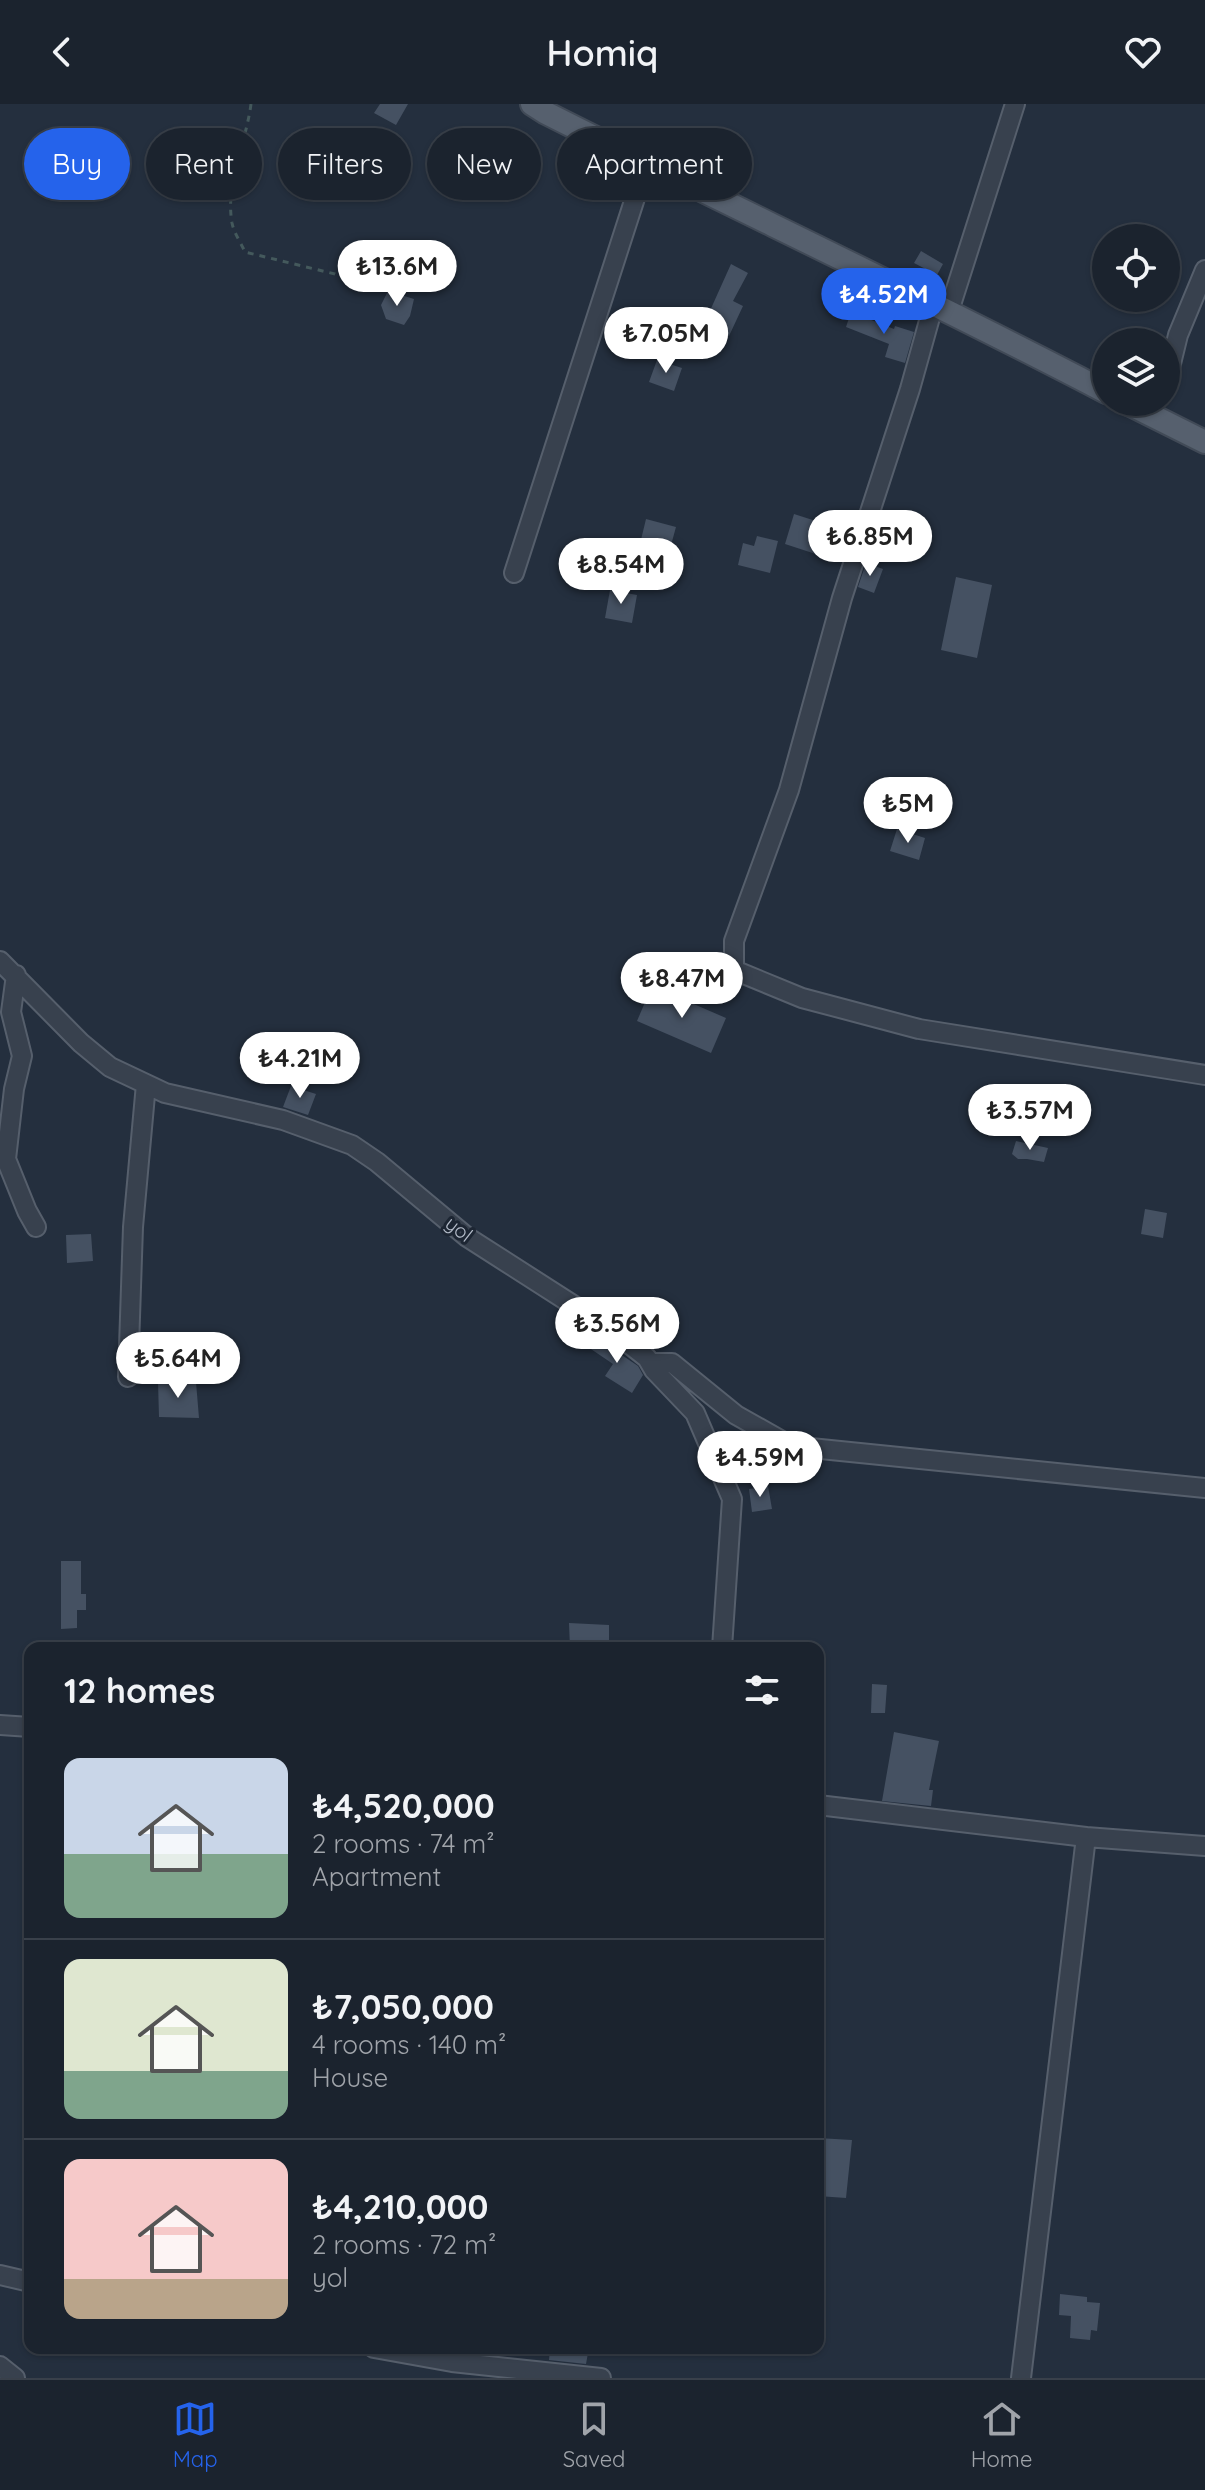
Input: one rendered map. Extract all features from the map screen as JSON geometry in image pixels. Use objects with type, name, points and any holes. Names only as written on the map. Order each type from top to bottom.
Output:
[{"type":"main road","points":[[532,104],[575,128]]},
{"type":"main road","points":[[721,200],[942,307],[1092,385]]},
{"type":"main road","points":[[1167,416],[1205,442]]},
{"type":"street","points":[[1015,104],[910,389],[842,598],[789,790],[734,941],[734,970],[802,998],[919,1029],[1205,1075]]},
{"type":"street","points":[[514,573],[634,200]]},
{"type":"street","points":[[1180,330],[1205,270]]},
{"type":"street","name":"yol","points":[[0,961],[81,1043],[110,1067],[165,1093],[283,1120],[352,1145],[467,1237],[609,1328],[647,1358],[695,1413],[732,1499],[722,1642]]},
{"type":"street","points":[[16,975],[11,1012],[22,1056],[14,1089],[6,1159],[36,1227]]},
{"type":"street","points":[[128,1377],[133,1227],[146,1084]]},
{"type":"street","points":[[650,1363],[672,1363],[736,1415],[791,1446],[1205,1488]]},
{"type":"street","points":[[0,1725],[24,1727]]},
{"type":"street","points":[[824,1806],[1086,1837],[1205,1846]]},
{"type":"street","points":[[1021,2378],[1086,1837]]},
{"type":"street","points":[[0,2275],[24,2281]]},
{"type":"street","points":[[407,2354],[452,2362],[601,2378]]},
{"type":"street","points":[[0,2366],[15,2378]]},
{"type":"path","points":[[251,104],[248,129],[230,195],[232,226],[245,252],[335,274],[367,290]]},
{"type":"building","points":[[380,104],[408,104],[396,125],[374,113]]},
{"type":"building","points":[[921,251],[943,264],[937,275],[914,263]]},
{"type":"building","points":[[731,264],[748,273],[733,301],[743,306],[729,336],[704,324]]},
{"type":"building","points":[[388,291],[414,299],[404,325],[386,319],[381,305]]},
{"type":"building","points":[[851,312],[894,329],[895,326],[914,332],[905,363],[885,357],[889,344],[846,327]]},
{"type":"building","points":[[657,360],[682,368],[674,391],[649,382]]},
{"type":"building","points":[[794,514],[844,530],[834,560],[785,544]]},
{"type":"building","points":[[646,519],[676,527],[668,556],[639,548]]},
{"type":"building","points":[[757,536],[778,541],[770,573],[738,565],[743,543],[754,546]]},
{"type":"building","points":[[866,563],[883,569],[874,593],[858,587]]},
{"type":"building","points":[[956,577],[992,585],[977,658],[941,650]]},
{"type":"building","points":[[610,590],[637,595],[632,623],[605,618]]},
{"type":"building","points":[[897,829],[925,838],[919,860],[890,851]]},
{"type":"building","points":[[652,986],[726,1018],[711,1053],[637,1021]]},
{"type":"building","points":[[291,1086],[316,1094],[308,1115],[283,1107]]},
{"type":"building","points":[[1016,1141],[1048,1148],[1044,1162],[1018,1159],[1012,1154]]},
{"type":"building","points":[[1145,1209],[1167,1213],[1163,1238],[1141,1234]]},
{"type":"building","points":[[91,1234],[93,1261],[67,1263],[66,1235]]},
{"type":"building","points":[[592,1335],[638,1366],[643,1375],[632,1393],[605,1376],[613,1364],[585,1345]]},
{"type":"building","points":[[158,1382],[196,1382],[199,1418],[159,1417]]},
{"type":"building","points":[[768,1486],[772,1509],[752,1512],[749,1489]]},
{"type":"building","points":[[61,1561],[81,1561],[81,1594],[86,1594],[86,1610],[77,1610],[77,1628],[61,1629]]},
{"type":"building","points":[[569,1623],[609,1625],[609,1642],[570,1642]]},
{"type":"building","points":[[872,1684],[887,1685],[885,1713],[871,1713]]},
{"type":"building","points":[[894,1732],[939,1741],[929,1790],[933,1790],[931,1806],[882,1801]]},
{"type":"building","points":[[824,2138],[852,2140],[846,2198],[824,2196]]},
{"type":"building","points":[[1060,2294],[1087,2297],[1087,2302],[1100,2303],[1097,2331],[1091,2330],[1090,2340],[1070,2338],[1071,2316],[1059,2315]]},
{"type":"building","points":[[550,2354],[588,2354],[586,2364],[549,2360]]}]
